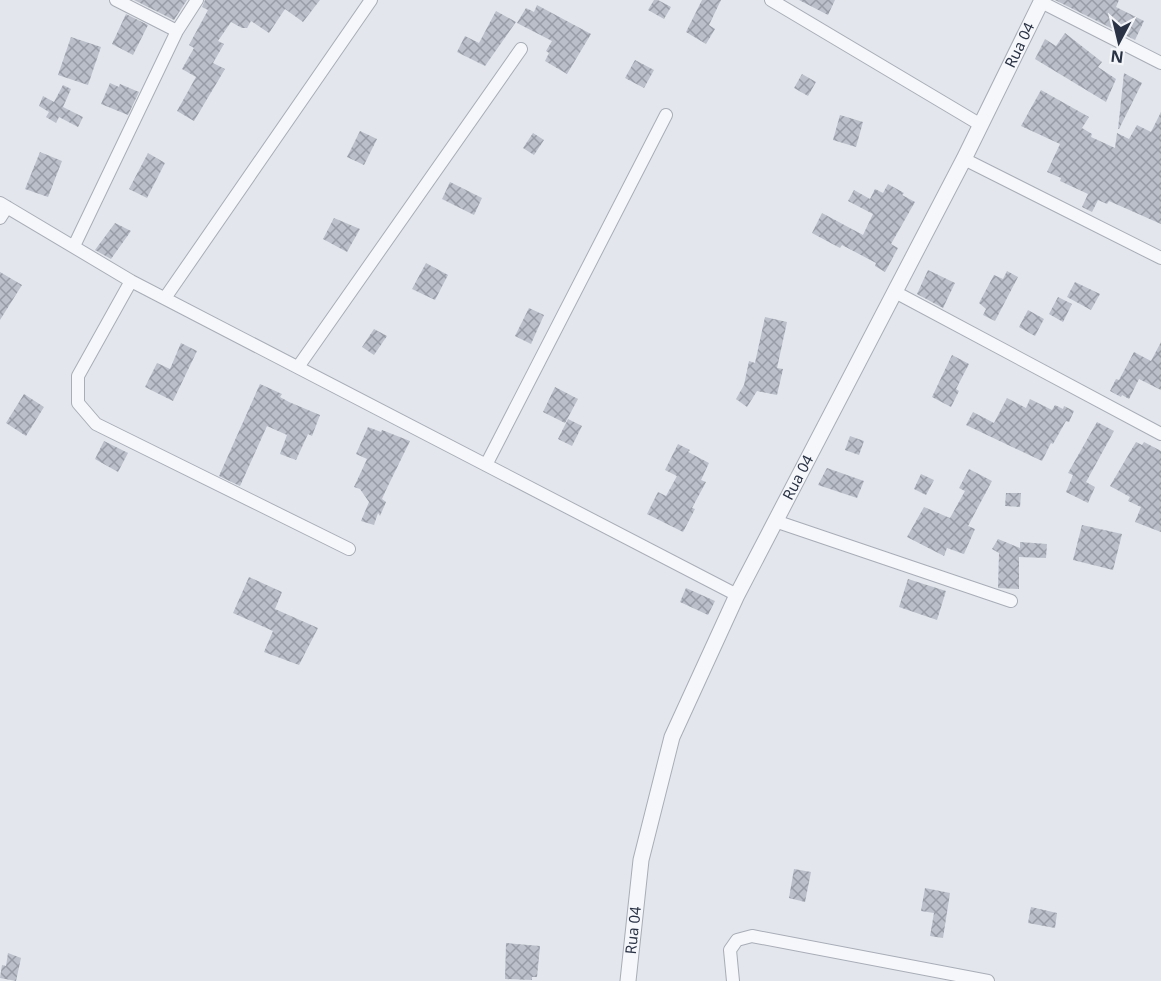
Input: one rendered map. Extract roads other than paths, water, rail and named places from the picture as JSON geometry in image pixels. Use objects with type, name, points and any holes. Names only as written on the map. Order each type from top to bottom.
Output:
[{"type":"street","points":[[116,0],[177,31]]},
{"type":"street","points":[[74,246],[177,31],[197,0]]},
{"type":"street","points":[[165,298],[371,0]]},
{"type":"street","points":[[771,0],[981,125]]},
{"type":"street","points":[[1041,1],[1161,63]]},
{"type":"street","name":"Rua 04","points":[[628,981],[641,860],[672,737],[737,594],[964,159],[1041,1]]},
{"type":"street","points":[[298,367],[521,49]]},
{"type":"street","points":[[486,465],[666,115]]},
{"type":"street","points":[[964,159],[1161,258]]},
{"type":"street","points":[[2,209],[74,246],[165,298],[737,594]]},
{"type":"street","points":[[131,280],[78,376],[78,403],[96,424],[349,549]]},
{"type":"street","points":[[895,292],[1161,434]]},
{"type":"street","points":[[775,521],[1011,601]]},
{"type":"street","points":[[733,981],[730,950],[737,940],[752,936],[988,981]]}]
